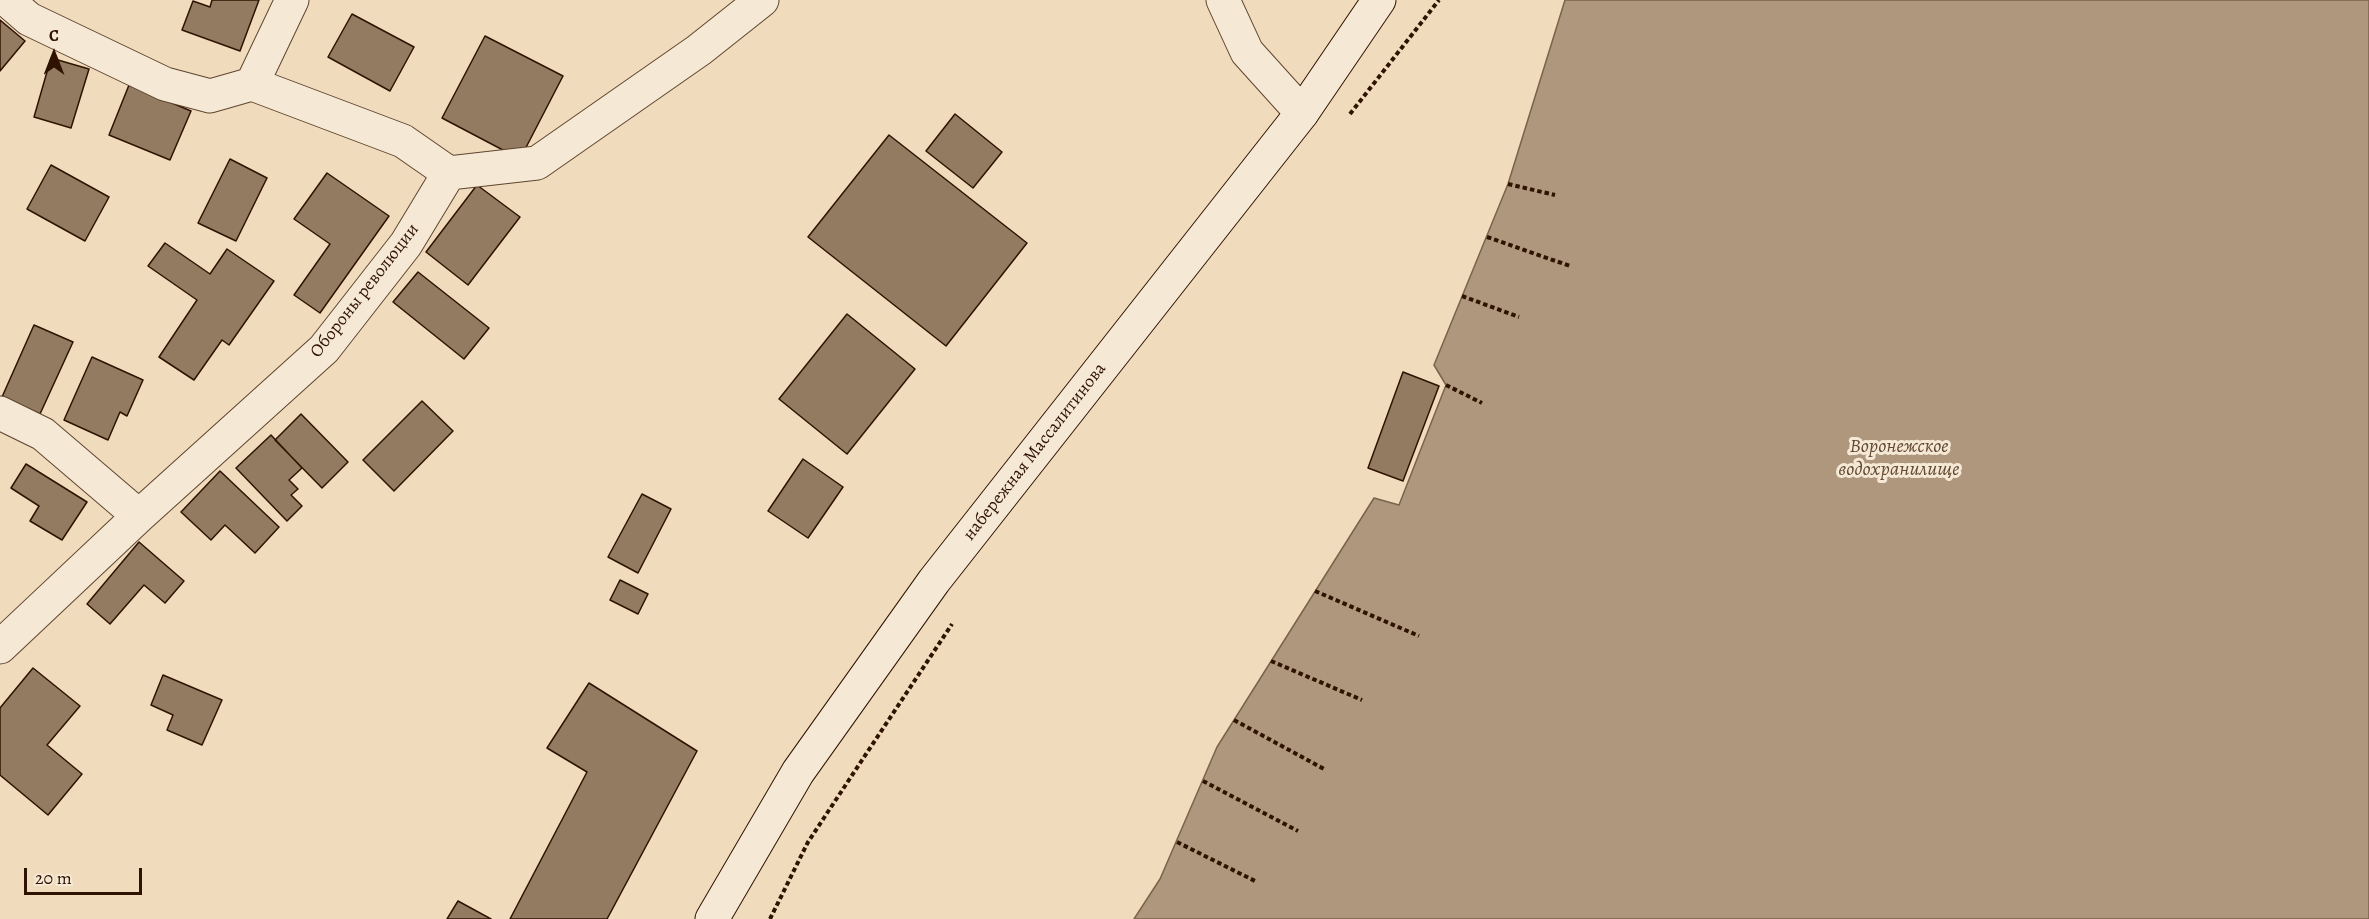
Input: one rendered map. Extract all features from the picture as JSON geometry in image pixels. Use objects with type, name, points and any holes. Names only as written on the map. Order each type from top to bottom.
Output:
[{"type":"street","points":[[7,0],[30,19],[165,84],[210,96],[252,84],[403,141],[449,173],[537,163],[699,50],[762,0]]},
{"type":"street","points":[[252,84],[292,0]]},
{"type":"street","points":[[1223,0],[1247,52],[1302,113]]},
{"type":"street","name":"набережная Массалитинова","points":[[712,919],[798,772],[934,581],[1302,113],[1379,0]]},
{"type":"street","name":"Обороны революции","points":[[0,647],[324,349],[406,244],[449,173]]},
{"type":"street","points":[[0,413],[43,434],[140,516]]},
{"type":"path","points":[[1348,116],[1439,0]]},
{"type":"path","points":[[1508,184],[1555,195]]},
{"type":"path","points":[[1486,237],[1570,266]]},
{"type":"path","points":[[1462,296],[1519,317]]},
{"type":"path","points":[[1446,385],[1482,403]]},
{"type":"path","points":[[1315,591],[1419,636]]},
{"type":"path","points":[[770,919],[808,842],[953,623]]},
{"type":"path","points":[[1271,661],[1362,700]]},
{"type":"path","points":[[1234,720],[1324,769]]},
{"type":"path","points":[[1203,782],[1298,831]]},
{"type":"path","points":[[1177,842],[1257,882]]},
{"type":"water","name":"Воронежское водохранилище","points":[[1565,0],[2369,0],[2369,919],[1134,919],[1160,879],[1217,747],[1374,498],[1399,505],[1446,385],[1434,365],[1508,184]]},
{"type":"building","points":[[212,0],[259,0],[240,51],[182,30],[193,1],[210,7]]},
{"type":"building","points":[[352,14],[414,47],[390,91],[328,57]]},
{"type":"building","points":[[0,20],[25,41],[0,71]]},
{"type":"building","points":[[485,36],[563,76],[520,159],[442,118]]},
{"type":"building","points":[[51,58],[89,69],[71,128],[34,117]]},
{"type":"building","points":[[129,85],[191,111],[170,160],[109,135]]},
{"type":"building","points":[[955,114],[1002,152],[973,188],[926,151]]},
{"type":"building","points":[[889,135],[1027,243],[946,346],[808,237]]},
{"type":"building","points":[[230,159],[267,178],[236,241],[198,223]]},
{"type":"building","points":[[51,165],[109,197],[85,241],[27,209]]},
{"type":"building","points":[[327,173],[389,216],[320,313],[294,295],[330,244],[294,219]]},
{"type":"building","points":[[477,185],[520,217],[468,285],[426,252]]},
{"type":"building","points":[[165,243],[210,274],[227,249],[274,281],[229,345],[222,340],[194,380],[159,357],[197,300],[148,266]]},
{"type":"building","points":[[418,272],[489,328],[464,359],[393,302]]},
{"type":"building","points":[[847,314],[915,369],[847,454],[779,399]]},
{"type":"building","points":[[34,325],[73,342],[40,414],[2,397]]},
{"type":"building","points":[[92,357],[143,380],[127,416],[120,412],[108,440],[64,420]]},
{"type":"building","points":[[1403,372],[1439,386],[1403,481],[1368,468]]},
{"type":"building","points":[[422,401],[453,431],[394,491],[363,460]]},
{"type":"building","points":[[301,414],[348,462],[322,488],[275,440]]},
{"type":"building","points":[[271,435],[302,468],[289,480],[298,489],[291,495],[302,506],[287,521],[236,468]]},
{"type":"building","points":[[803,459],[843,487],[808,538],[768,511]]},
{"type":"building","points":[[26,464],[87,502],[62,540],[30,521],[39,506],[11,488]]},
{"type":"building","points":[[220,471],[279,527],[255,553],[225,525],[211,540],[181,512]]},
{"type":"building","points":[[642,494],[671,509],[638,573],[608,557]]},
{"type":"building","points":[[139,542],[184,581],[165,603],[144,585],[110,624],[87,604]]},
{"type":"building","points":[[620,580],[648,594],[638,614],[610,600]]},
{"type":"building","points":[[33,668],[80,706],[47,745],[82,774],[48,815],[0,775],[0,708]]},
{"type":"building","points":[[163,675],[222,700],[202,745],[167,730],[173,715],[151,705]]},
{"type":"building","points":[[589,683],[697,751],[607,919],[510,919],[587,772],[547,748]]},
{"type":"building","points":[[458,901],[491,919],[447,919]]}]
